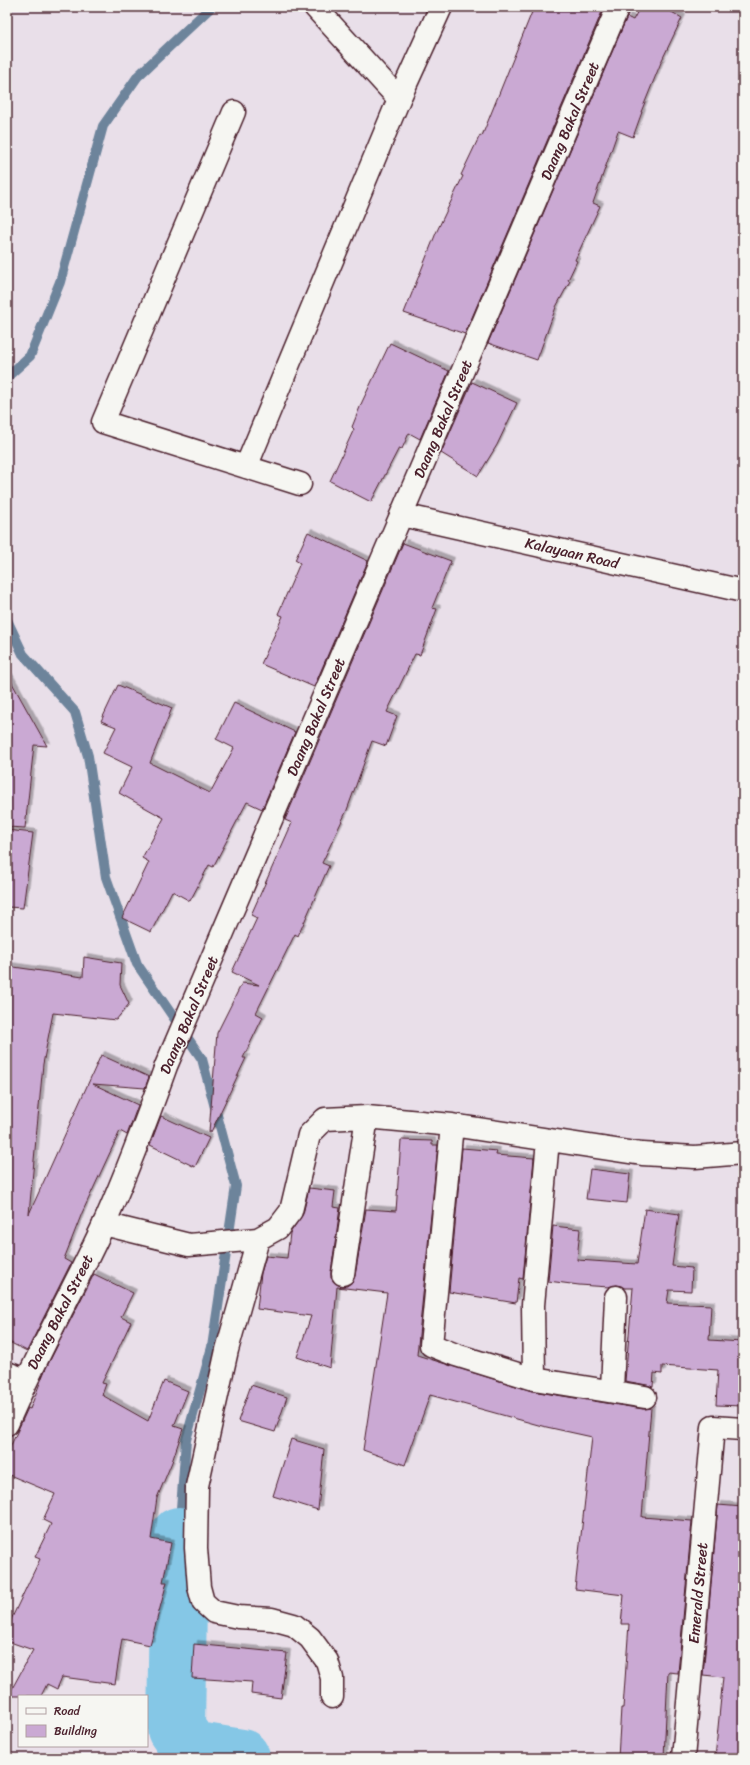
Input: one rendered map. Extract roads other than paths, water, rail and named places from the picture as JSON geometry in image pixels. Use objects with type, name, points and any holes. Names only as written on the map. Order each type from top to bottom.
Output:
[{"type":"street","points":[[315,7],[399,99]]},
{"type":"street","points":[[246,466],[399,99],[441,7]]},
{"type":"street","name":"Daang Bakal Street","points":[[7,1424],[16,1376],[104,1224],[135,1150],[166,1066],[232,915],[618,7]]},
{"type":"street","points":[[234,112],[103,422],[300,484]]},
{"type":"street","name":"Kalayaan Road","points":[[402,514],[743,591]]},
{"type":"street","points":[[104,1224],[189,1245],[254,1239],[278,1228],[291,1212],[309,1135],[325,1120],[367,1117],[452,1125],[642,1154],[695,1157],[743,1152]]},
{"type":"street","points":[[343,1274],[367,1117]]},
{"type":"street","points":[[452,1125],[431,1345],[456,1355],[534,1379],[612,1390],[644,1397]]},
{"type":"street","points":[[534,1379],[533,1305],[548,1140]]},
{"type":"street","points":[[254,1239],[226,1350],[197,1486],[196,1548],[199,1587],[203,1602],[214,1612],[238,1618],[272,1619],[294,1625],[310,1638],[327,1661],[332,1678],[332,1697]]},
{"type":"street","points":[[612,1390],[616,1297]]},
{"type":"street","name":"Emerald Street","points":[[683,1758],[713,1427],[743,1430]]},
{"type":"waterway","points":[[7,377],[30,356],[60,282],[103,126],[138,76],[211,7]]},
{"type":"waterway","points":[[7,620],[23,654],[75,712],[88,756],[106,877],[137,964],[202,1059],[236,1186],[212,1347],[186,1440],[179,1536]]},
{"type":"waterway","points":[[179,1536],[176,1729],[191,1750],[241,1758]]}]
